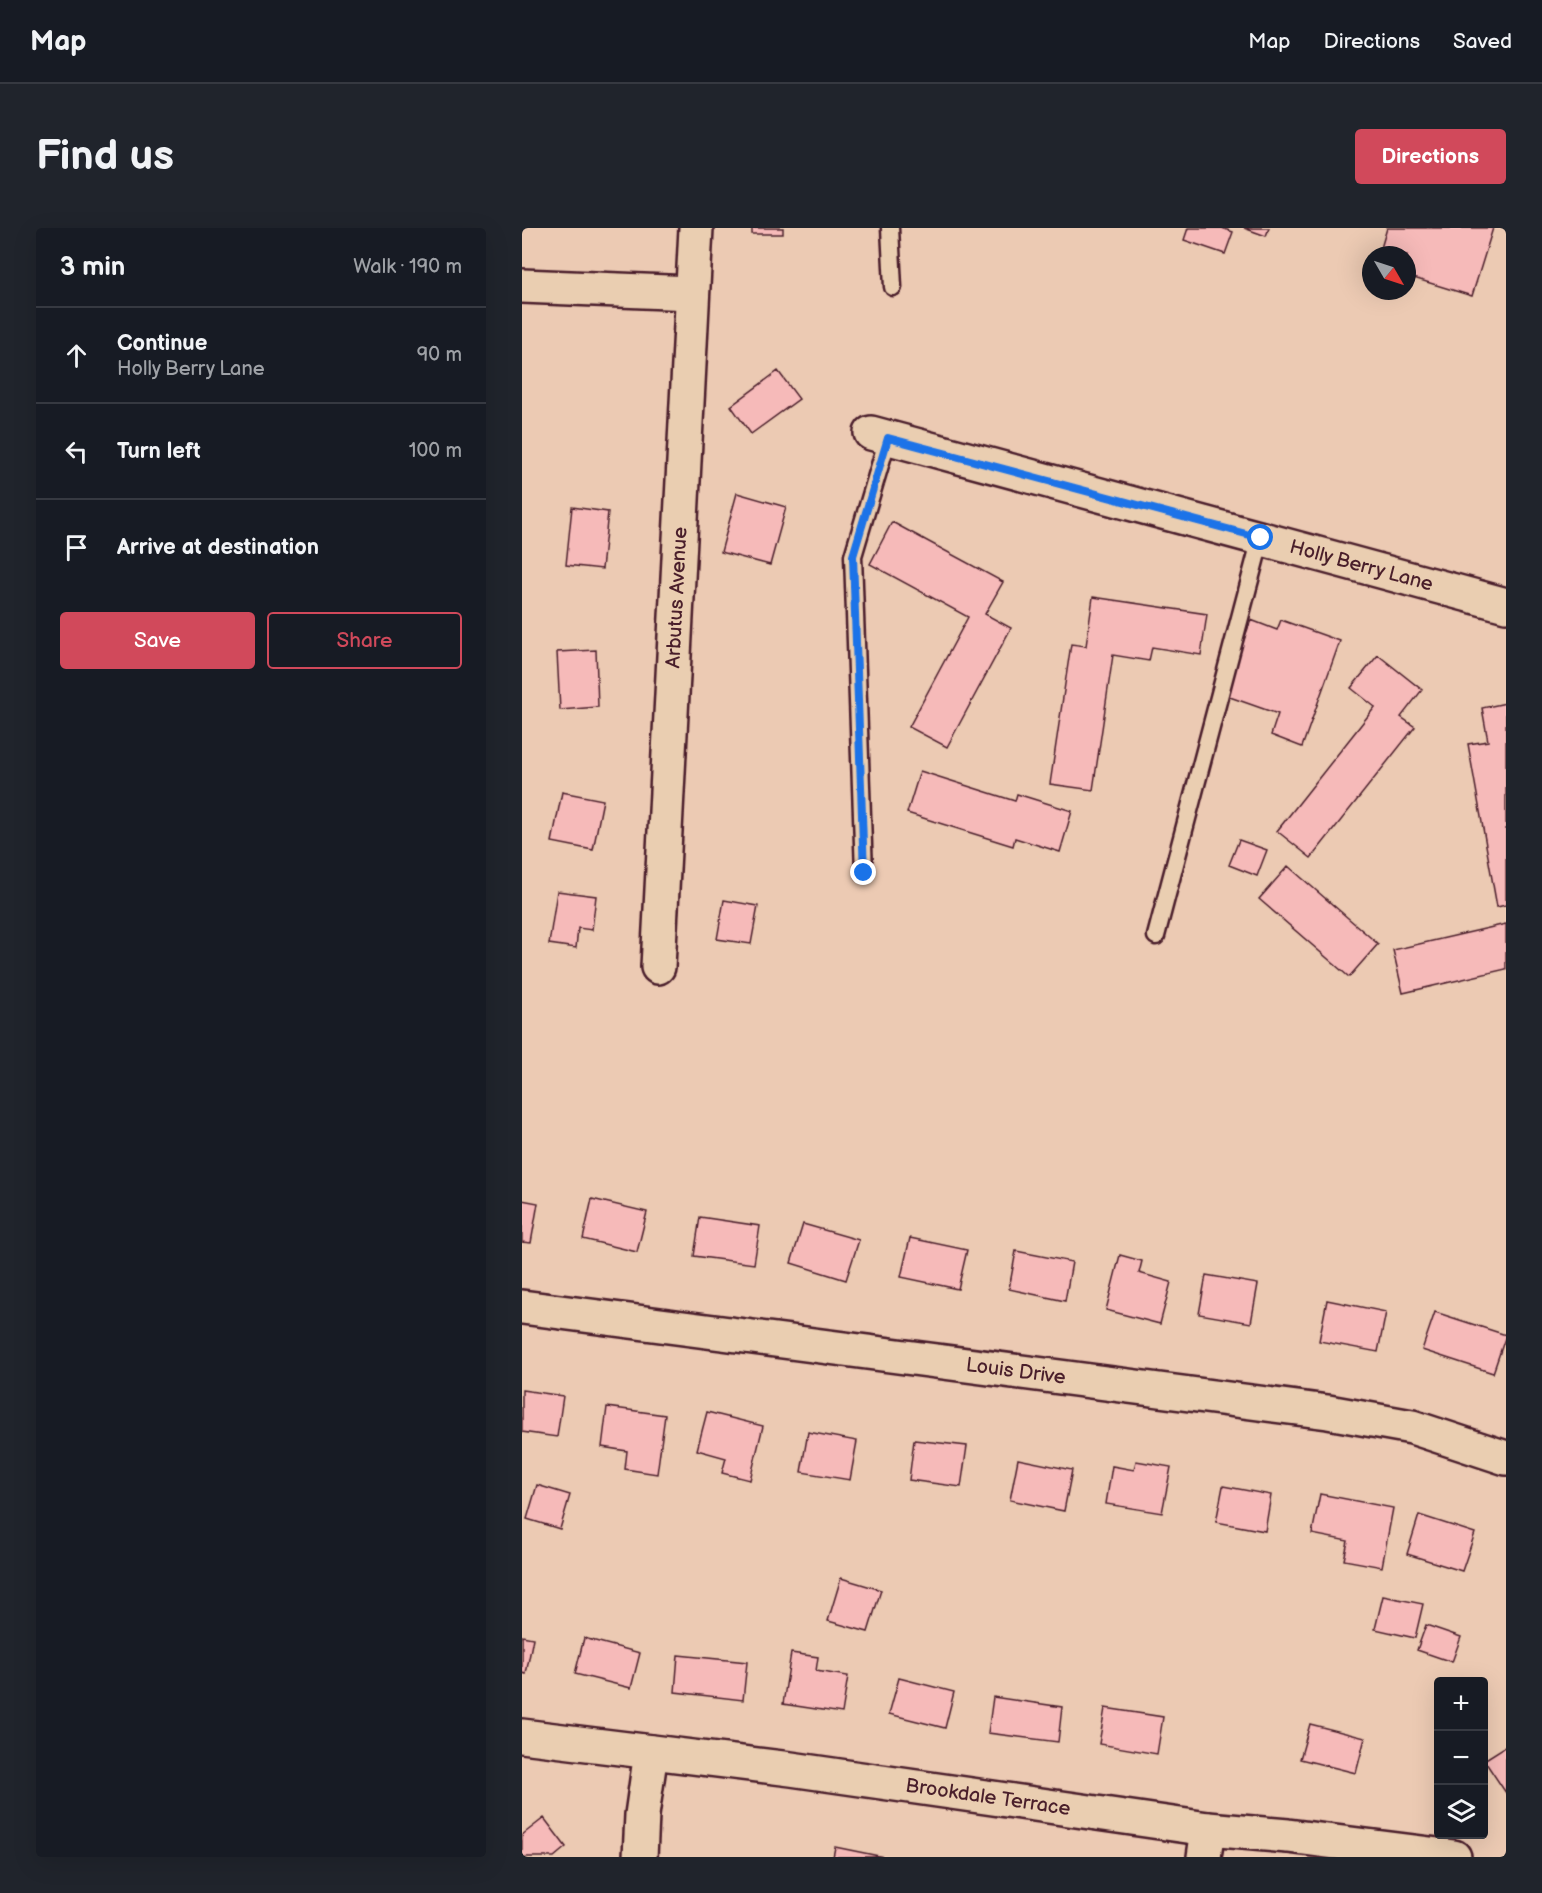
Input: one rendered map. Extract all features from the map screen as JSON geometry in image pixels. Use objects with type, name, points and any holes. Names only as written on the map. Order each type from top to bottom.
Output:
[{"type":"street","name":"Arbutus Avenue","points":[[658,967],[696,228]]},
{"type":"street","points":[[522,286],[692,293]]},
{"type":"street","name":"Holly Berry Lane","points":[[880,436],[1506,605]]},
{"type":"street","name":"Louis Drive","points":[[522,1307],[1328,1412],[1412,1427],[1506,1458]]},
{"type":"street","name":"Brookdale Terrace","points":[[522,1736],[791,1769],[1206,1843],[1288,1836],[1454,1857]]},
{"type":"street","points":[[640,1857],[642,1815],[651,1752]]},
{"type":"lane","points":[[890,228],[893,286]]},
{"type":"lane","points":[[864,873],[853,556],[880,436]]},
{"type":"lane","points":[[1156,936],[1261,538]]},
{"type":"building","points":[[752,228],[783,228],[783,234],[752,234]]},
{"type":"building","points":[[1188,228],[1222,228],[1233,232],[1225,254],[1184,240]]},
{"type":"building","points":[[1244,228],[1269,228],[1266,236]]},
{"type":"building","points":[[1387,228],[1493,228],[1472,296],[1416,279],[1416,246],[1382,246]]},
{"type":"building","points":[[778,371],[799,399],[751,434],[731,406]]},
{"type":"building","points":[[737,493],[786,507],[770,565],[721,552]]},
{"type":"building","points":[[572,507],[608,512],[602,569],[566,565]]},
{"type":"building","points":[[892,522],[1003,582],[985,614],[1011,628],[947,747],[909,727],[968,617],[870,564]]},
{"type":"building","points":[[1093,597],[1207,614],[1201,655],[1152,647],[1149,661],[1113,655],[1093,790],[1050,784],[1071,644],[1086,646]]},
{"type":"building","points":[[1251,620],[1277,630],[1281,620],[1340,641],[1302,747],[1271,735],[1278,714],[1224,695]]},
{"type":"building","points":[[596,650],[598,707],[560,710],[557,652]]},
{"type":"building","points":[[1378,655],[1422,690],[1401,717],[1415,727],[1311,858],[1277,831],[1375,707],[1351,688]]},
{"type":"building","points":[[1506,703],[1506,905],[1497,907],[1468,744],[1488,741],[1482,708]]},
{"type":"building","points":[[920,771],[1015,801],[1017,794],[1072,811],[1060,852],[1015,838],[1013,846],[907,813]]},
{"type":"building","points":[[562,792],[603,800],[593,850],[552,842]]},
{"type":"building","points":[[1239,840],[1267,850],[1257,876],[1229,865]]},
{"type":"building","points":[[1288,866],[1378,944],[1349,977],[1259,899]]},
{"type":"building","points":[[557,891],[596,896],[592,930],[578,928],[576,948],[549,944]]},
{"type":"building","points":[[724,900],[758,906],[751,944],[717,939]]},
{"type":"building","points":[[1506,924],[1506,969],[1403,993],[1393,950]]},
{"type":"building","points":[[592,1199],[647,1212],[637,1252],[583,1239]]},
{"type":"building","points":[[522,1200],[538,1203],[531,1243],[522,1242]]},
{"type":"building","points":[[700,1217],[760,1226],[754,1264],[694,1256]]},
{"type":"building","points":[[803,1224],[859,1240],[846,1280],[791,1263]]},
{"type":"building","points":[[910,1238],[967,1250],[958,1289],[901,1277]]},
{"type":"building","points":[[1016,1251],[1072,1262],[1065,1301],[1009,1289]]},
{"type":"building","points":[[1120,1255],[1142,1261],[1139,1273],[1171,1282],[1160,1324],[1106,1310]]},
{"type":"building","points":[[1206,1275],[1258,1284],[1251,1323],[1199,1314]]},
{"type":"building","points":[[1327,1300],[1386,1312],[1378,1352],[1319,1341]]},
{"type":"building","points":[[1435,1312],[1506,1335],[1493,1373],[1422,1350]]},
{"type":"building","points":[[522,1390],[563,1396],[557,1437],[522,1432]]},
{"type":"building","points":[[607,1407],[665,1415],[657,1474],[625,1469],[627,1451],[602,1447]]},
{"type":"building","points":[[707,1412],[763,1426],[750,1480],[722,1473],[726,1458],[697,1450]]},
{"type":"building","points":[[808,1432],[857,1441],[850,1480],[801,1472]]},
{"type":"building","points":[[914,1440],[967,1446],[961,1487],[909,1480]]},
{"type":"building","points":[[1018,1459],[1072,1470],[1064,1511],[1010,1500]]},
{"type":"building","points":[[1136,1461],[1171,1467],[1162,1513],[1106,1504],[1112,1466],[1134,1470]]},
{"type":"building","points":[[537,1485],[570,1495],[560,1529],[527,1519]]},
{"type":"building","points":[[1223,1486],[1271,1495],[1265,1531],[1216,1522]]},
{"type":"building","points":[[1320,1494],[1393,1508],[1382,1567],[1344,1560],[1348,1541],[1312,1534]]},
{"type":"building","points":[[1419,1515],[1475,1533],[1462,1571],[1407,1554]]},
{"type":"building","points":[[841,1578],[881,1590],[868,1632],[828,1621]]},
{"type":"building","points":[[1383,1596],[1423,1604],[1415,1638],[1375,1629]]},
{"type":"building","points":[[1426,1625],[1461,1637],[1452,1662],[1417,1650]]},
{"type":"building","points":[[522,1636],[533,1638],[526,1674],[522,1673]]},
{"type":"building","points":[[584,1638],[640,1653],[631,1688],[575,1674]]},
{"type":"building","points":[[791,1653],[818,1657],[816,1671],[848,1676],[842,1713],[783,1704]]},
{"type":"building","points":[[678,1655],[747,1662],[743,1700],[675,1692]]},
{"type":"building","points":[[899,1678],[954,1692],[945,1728],[889,1714]]},
{"type":"building","points":[[993,1697],[1062,1707],[1058,1742],[988,1733]]},
{"type":"building","points":[[1105,1708],[1163,1717],[1157,1754],[1099,1744]]},
{"type":"building","points":[[1310,1724],[1365,1738],[1356,1773],[1300,1759]]},
{"type":"building","points":[[1506,1746],[1506,1793],[1488,1766],[1488,1757]]},
{"type":"building","points":[[544,1818],[566,1847],[554,1857],[522,1857],[522,1835]]},
{"type":"building","points":[[835,1847],[884,1857],[833,1857]]},
{"type":"route","points":[[864,873],[853,556],[888,438],[1261,538]]}]
